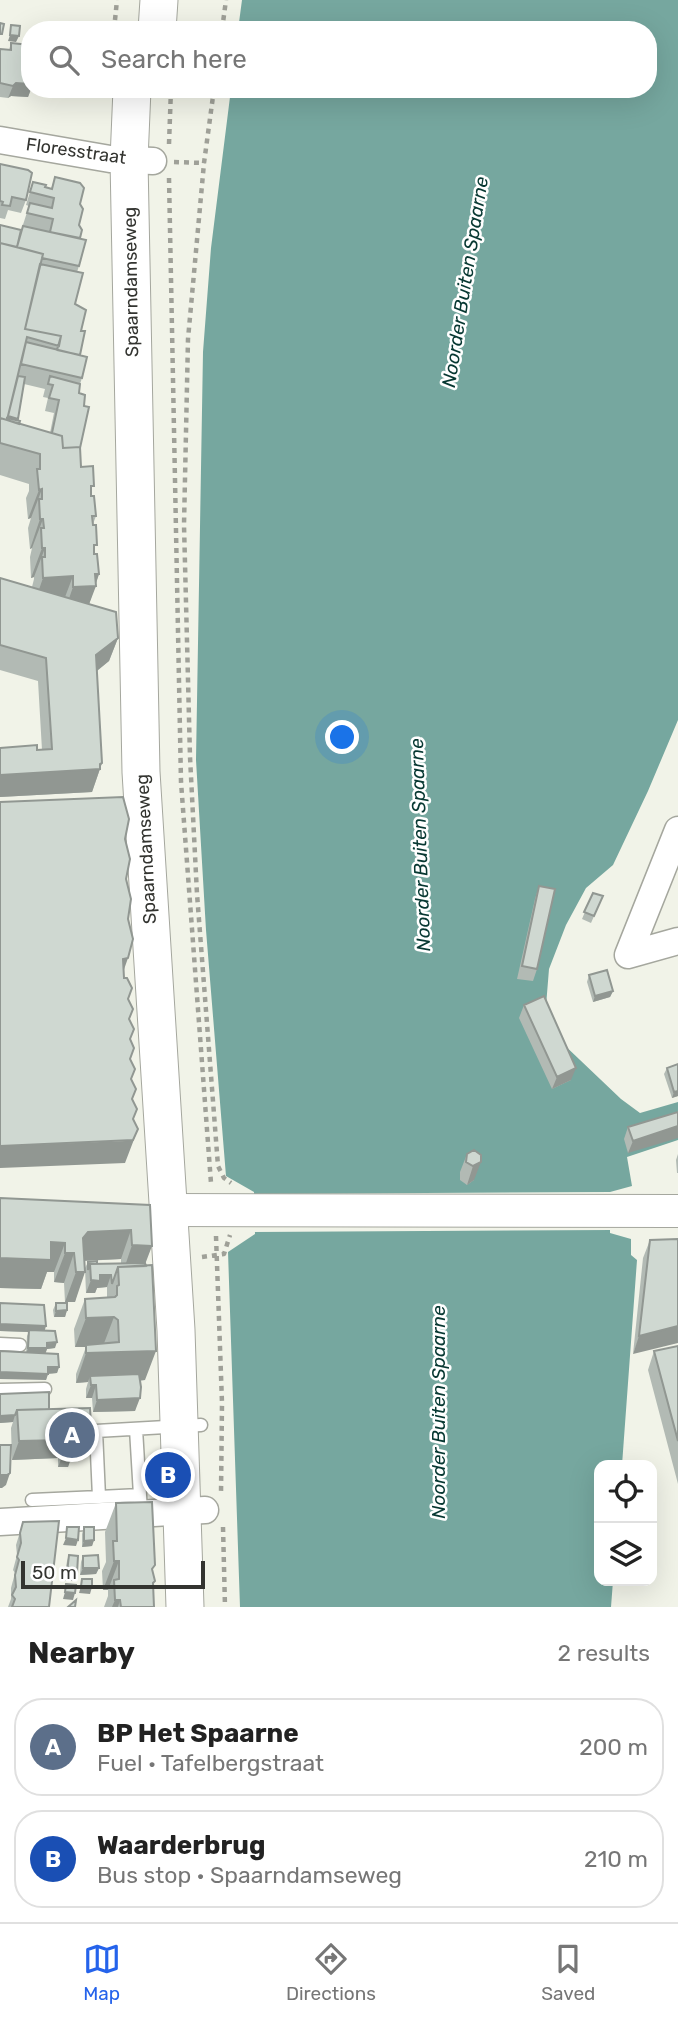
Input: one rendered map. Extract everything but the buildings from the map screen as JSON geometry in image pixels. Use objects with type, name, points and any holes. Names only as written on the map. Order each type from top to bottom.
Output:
[{"type":"main road","points":[[136,21],[137,0]]},
{"type":"main road","points":[[158,21],[159,0]]},
{"type":"main road","name":"Spaarndamseweg","points":[[135,98],[158,161]]},
{"type":"main road","name":"Spaarndamseweg","points":[[154,98],[158,161],[163,771],[190,1426],[208,1510],[208,1607]]},
{"type":"main road","name":"Spaarndamseweg","points":[[185,1607],[208,1510]]},
{"type":"street","name":"Floresstraat","points":[[0,140],[110,159],[158,161]]},
{"type":"street","points":[[678,831],[628,955],[678,941]]},
{"type":"street","points":[[181,1210],[245,1199],[611,1211],[669,1210]]},
{"type":"street","points":[[0,1522],[140,1504],[208,1510]]},
{"type":"lane","points":[[0,1344],[20,1345]]},
{"type":"lane","points":[[0,1390],[45,1389]]},
{"type":"lane","points":[[99,1497],[96,1431],[190,1426]]},
{"type":"lane","points":[[32,1500],[99,1497],[140,1504],[136,1429]]},
{"type":"path","points":[[115,21],[117,0]]},
{"type":"path","points":[[223,21],[226,0]]},
{"type":"path","points":[[169,98],[158,161],[181,782],[206,1140],[181,1210],[222,1403],[220,1452],[208,1510],[225,1607]]},
{"type":"path","points":[[213,98],[188,339],[184,525],[190,757],[197,894],[218,1166],[225,1178],[245,1199]]},
{"type":"path","points":[[158,161],[204,163]]},
{"type":"water","name":"Noorder Buiten Spaarne","points":[[242,0],[678,0],[678,720],[613,865],[586,888],[566,925],[549,969],[546,1006],[559,1040],[621,1099],[640,1113],[678,1102],[678,1140],[627,1157],[632,1186],[610,1192],[610,1233],[631,1239],[631,1255],[637,1260],[622,1460],[594,1460],[594,1586],[613,1586],[611,1607],[240,1607],[228,1252],[255,1234],[254,1192],[226,1176],[206,930],[196,760],[203,352],[211,248],[230,98],[657,98],[657,21],[239,21]]},
{"type":"pier","points":[[611,1192],[611,1230],[253,1232],[252,1194]]},
{"type":"place","name":"BP Het Spaarne","points":[[72,1435]]},
{"type":"place","name":"Waarderbrug","points":[[168,1475]]}]
